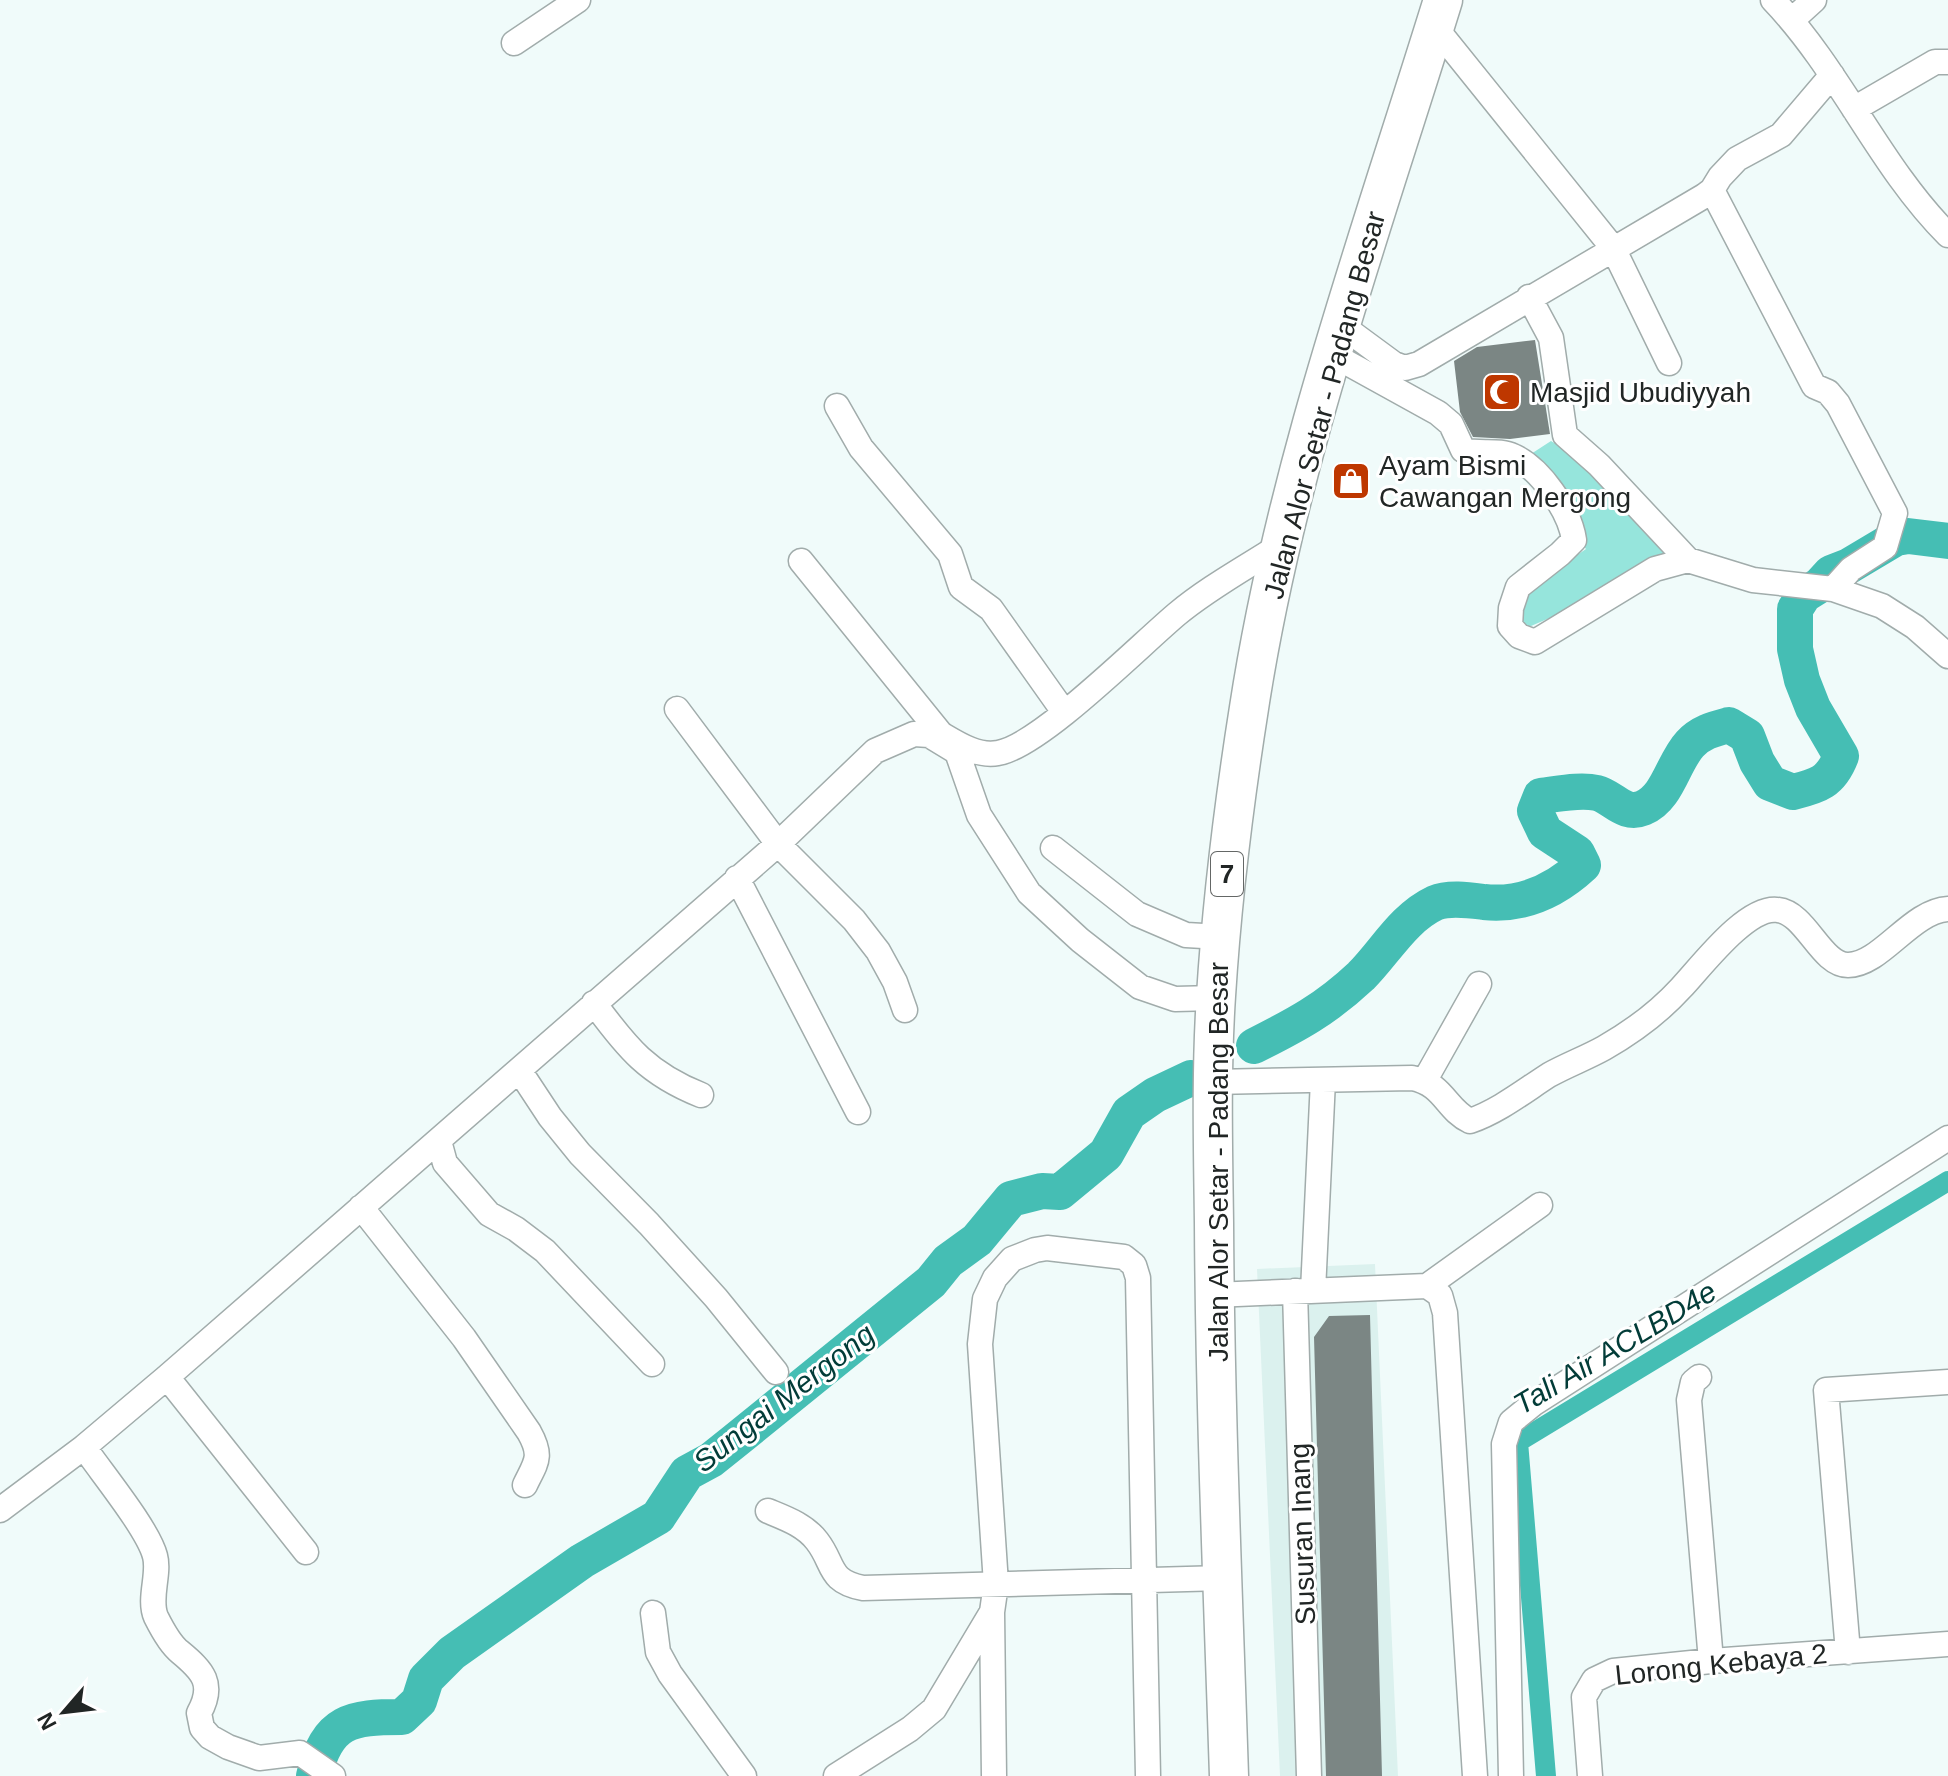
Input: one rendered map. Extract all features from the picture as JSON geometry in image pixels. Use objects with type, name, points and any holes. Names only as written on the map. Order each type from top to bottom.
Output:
[{"type":"main road","name":"Jalan Alor Setar - Padang Besar","points":[[1229,1776],[1214,1295],[1213,1082],[1215,998],[1221,937],[1249,706],[1279,546],[1337,340],[1439,13]]},
{"type":"street","points":[[1773,0],[1792,20],[1832,75],[1926,213],[1948,235]]},
{"type":"street","points":[[1792,20],[1814,0]]},
{"type":"street","points":[[514,43],[570,2]]},
{"type":"street","points":[[1439,13],[1613,248],[1669,363]]},
{"type":"street","points":[[1854,109],[1935,62],[1948,62]]},
{"type":"street","points":[[1337,340],[1405,368],[1419,364],[1712,190],[1737,159],[1781,135],[1832,75]]},
{"type":"street","points":[[1712,190],[1814,386],[1828,392],[1838,404],[1895,513],[1888,537],[1851,569],[1821,587]]},
{"type":"street","points":[[1529,297],[1551,338],[1565,435],[1599,465],[1688,560],[1753,580],[1821,587],[1882,606],[1915,627],[1948,656]]},
{"type":"street","points":[[1337,340],[1451,424],[1463,450],[1478,454],[1510,454],[1529,466],[1558,500],[1572,524],[1574,540],[1518,587],[1511,608],[1510,626],[1519,636],[1535,642],[1655,569],[1688,560]]},
{"type":"street","points":[[837,406],[861,448],[950,554],[961,587],[991,609],[1064,712]]},
{"type":"street","points":[[0,1510],[84,1447],[167,1377],[778,844],[875,751],[914,734],[929,735],[957,752],[1001,753],[1032,737],[1064,712],[1178,614],[1279,546]]},
{"type":"street","points":[[801,561],[941,734],[962,746],[987,754]]},
{"type":"street","points":[[677,709],[778,844],[854,920],[878,951],[895,982],[905,1010]]},
{"type":"street","points":[[957,752],[979,815],[1029,893],[1080,940],[1140,987],[1175,999],[1215,998]]},
{"type":"street","points":[[1053,848],[1137,914],[1186,935],[1221,937]]},
{"type":"street","points":[[737,878],[858,1112]]},
{"type":"street","points":[[1213,1082],[1412,1078],[1425,1080],[1441,1091],[1462,1117],[1470,1121],[1484,1116],[1553,1073],[1605,1048],[1647,1019],[1672,999],[1735,931],[1759,913],[1779,909],[1795,918],[1835,962],[1848,965],[1864,961],[1920,920],[1948,909]]},
{"type":"street","points":[[1425,1080],[1479,984]]},
{"type":"street","points":[[594,1003],[639,1059],[669,1082],[701,1095]]},
{"type":"street","points":[[519,1070],[550,1117],[580,1154],[716,1298],[776,1372]]},
{"type":"street","name":"Susuran Inang","points":[[1309,1776],[1304,1291],[1323,1080]]},
{"type":"street","points":[[1511,1776],[1504,1444],[1511,1422],[1533,1404],[1948,1138]]},
{"type":"street","points":[[439,1141],[440,1154],[445,1163],[489,1214],[545,1251],[652,1364]]},
{"type":"street","points":[[1214,1295],[1427,1286],[1540,1205]]},
{"type":"street","points":[[361,1207],[464,1338],[529,1432],[538,1449],[537,1459],[525,1485]]},
{"type":"street","points":[[994,1776],[992,1612],[996,1584],[980,1344],[985,1299],[995,1278],[1012,1259],[1047,1248],[1124,1257],[1134,1265],[1138,1278],[1148,1776]]},
{"type":"street","points":[[1427,1286],[1440,1295],[1445,1313],[1475,1776]]},
{"type":"street","points":[[167,1377],[306,1552]]},
{"type":"street","points":[[1699,1377],[1689,1391],[1689,1400],[1711,1661]]},
{"type":"street","points":[[1848,1652],[1826,1390],[1948,1382]]},
{"type":"street","points":[[84,1447],[145,1534],[155,1554],[154,1613],[177,1651],[192,1660],[208,1686],[207,1699],[199,1713],[202,1728],[219,1742],[259,1758],[300,1753],[333,1776]]},
{"type":"street","points":[[768,1511],[805,1529],[818,1542],[834,1575],[848,1585],[863,1588],[1223,1578]]},
{"type":"street","points":[[836,1776],[910,1729],[934,1709],[992,1612]]},
{"type":"street","points":[[653,1613],[658,1652],[670,1674],[744,1776]]},
{"type":"street","name":"Lorong Kebaya 2","points":[[1590,1776],[1584,1697],[1594,1680],[1613,1671],[1948,1644]]},
{"type":"shaded area","points":[[1551,441],[1580,459],[1675,550],[1573,608],[1524,629],[1513,618],[1519,591],[1586,549],[1544,499],[1511,467]]},
{"type":"shaded area","points":[[1375,1264],[1398,1776],[1280,1776],[1257,1269]]},
{"type":"building","name":"Masjid Ubudiyyah","points":[[1535,340],[1550,434],[1510,439],[1473,437],[1460,412],[1454,361],[1477,347]]},
{"type":"building","points":[[1370,1315],[1382,1776],[1326,1776],[1314,1337],[1329,1316]]},
{"type":"waterway","name":"Sungai Mergong","points":[[1254,1046],[1335,998],[1361,976],[1404,926],[1424,909],[1441,901],[1498,903],[1525,899],[1550,889],[1583,865],[1577,853],[1545,832],[1535,811],[1541,796],[1590,792],[1603,795],[1630,810],[1643,808],[1658,796],[1694,740],[1729,725],[1747,736],[1757,762],[1770,783],[1793,792],[1823,782],[1833,772],[1841,756],[1813,708],[1802,680],[1795,649],[1795,609],[1804,595],[1831,573],[1896,538],[1908,536],[1948,541]]},
{"type":"waterway","name":"Sungai Mergong","points":[[314,1776],[319,1757],[334,1733],[355,1721],[402,1717],[419,1701],[426,1679],[452,1653],[582,1561],[658,1517],[687,1473],[711,1460],[931,1282],[948,1261],[977,1240],[1011,1199],[1042,1191],[1060,1192],[1106,1154],[1129,1113],[1155,1095],[1191,1078]]},
{"type":"waterway","name":"Tali Air ACLBD4e","points":[[1546,1776],[1518,1442],[1948,1181]]},
{"type":"place","name":"Masjid Ubudiyyah","points":[[1502,392]]},
{"type":"place","name":"Ayam Bismi Cawangan Mergong","points":[[1351,481]]}]
